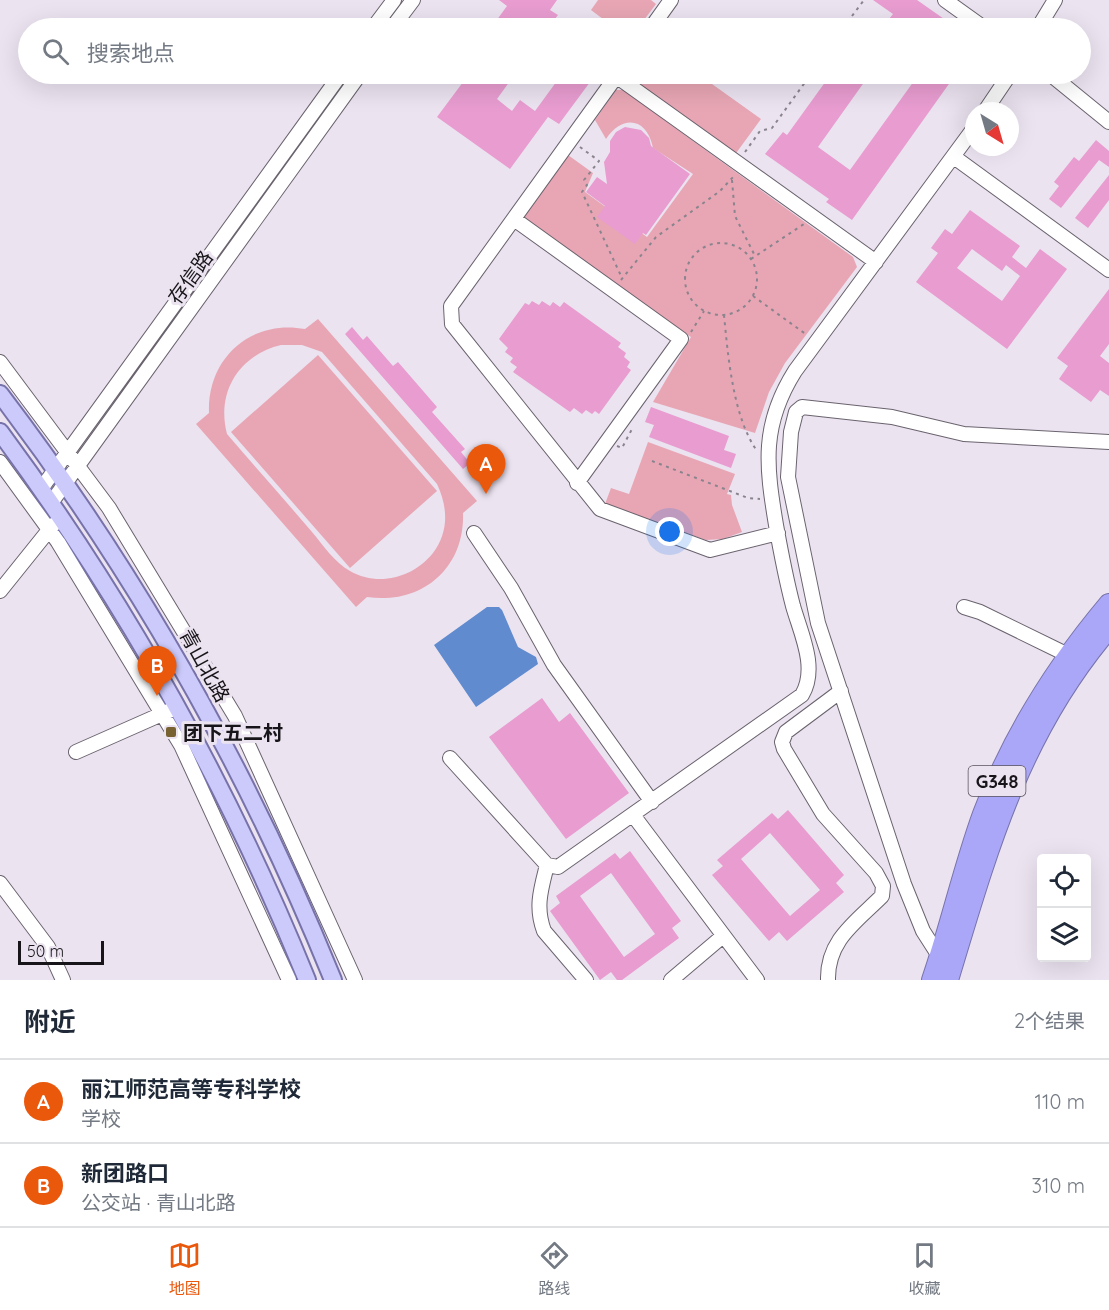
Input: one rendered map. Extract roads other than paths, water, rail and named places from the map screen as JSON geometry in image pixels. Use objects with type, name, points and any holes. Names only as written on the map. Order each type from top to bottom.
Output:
[{"type":"highway","name":"G348","points":[[932,980],[974,841],[993,789],[1016,741],[1068,655],[1109,604]]},
{"type":"highway","name":"G348","points":[[948,980],[989,846],[1019,770],[1068,683],[1109,628]]},
{"type":"main road","name":"青山北路","points":[[0,394],[60,476],[139,593],[206,710],[279,856],[333,980]]},
{"type":"main road","points":[[0,432],[119,605],[171,711],[258,865],[308,980]]},
{"type":"street","points":[[381,18],[394,0]]},
{"type":"street","points":[[400,18],[413,0]]},
{"type":"street","points":[[945,0],[970,18]]},
{"type":"street","points":[[1044,18],[1055,0]]},
{"type":"street","points":[[657,18],[668,1]]},
{"type":"street","name":"存信路","points":[[0,591],[50,530],[51,503],[68,452],[334,84]]},
{"type":"street","name":"存信路","points":[[60,476],[78,465],[353,84]]},
{"type":"street","points":[[610,84],[451,306],[452,324],[591,501],[606,513],[710,550],[778,533]]},
{"type":"street","points":[[629,84],[876,262]]},
{"type":"street","points":[[991,102],[1003,84]]},
{"type":"street","points":[[1062,84],[1109,122]]},
{"type":"street","points":[[450,758],[547,865],[562,866],[797,700],[806,688],[809,676],[808,664],[786,580],[767,465],[768,437],[778,403],[791,377],[965,141]]},
{"type":"street","points":[[954,157],[1109,270]]},
{"type":"street","points":[[514,219],[618,285],[681,339],[577,483]]},
{"type":"street","points":[[0,362],[78,465],[131,542],[235,716],[355,980]]},
{"type":"street","points":[[939,956],[923,931],[904,884],[818,623],[790,492],[789,447],[796,412],[802,407],[892,417],[974,435],[1109,442]]},
{"type":"street","points":[[0,462],[50,530],[171,711],[191,766],[289,980]]},
{"type":"street","points":[[474,533],[511,588],[554,665],[652,802]]},
{"type":"street","points":[[964,607],[980,612],[1068,655]]},
{"type":"street","points":[[828,980],[830,959],[838,940],[882,896],[884,886],[876,873],[824,814],[782,742],[786,732],[841,691]]},
{"type":"street","points":[[76,752],[171,711]]},
{"type":"street","points":[[633,815],[758,980]]},
{"type":"street","points":[[547,865],[538,902],[544,931],[586,980]]},
{"type":"street","points":[[0,883],[48,947],[63,980]]},
{"type":"street","points":[[671,980],[723,936]]},
{"type":"water","points":[[487,607],[499,607],[502,610],[518,647],[536,657],[538,664],[476,707],[434,645]]},
{"type":"place","name":"丽江师范高等专科学校","points":[[486,494]]},
{"type":"place","name":"新团路口","points":[[157,696]]},
{"type":"place","name":"团下五二村","points":[[171,732]]}]
